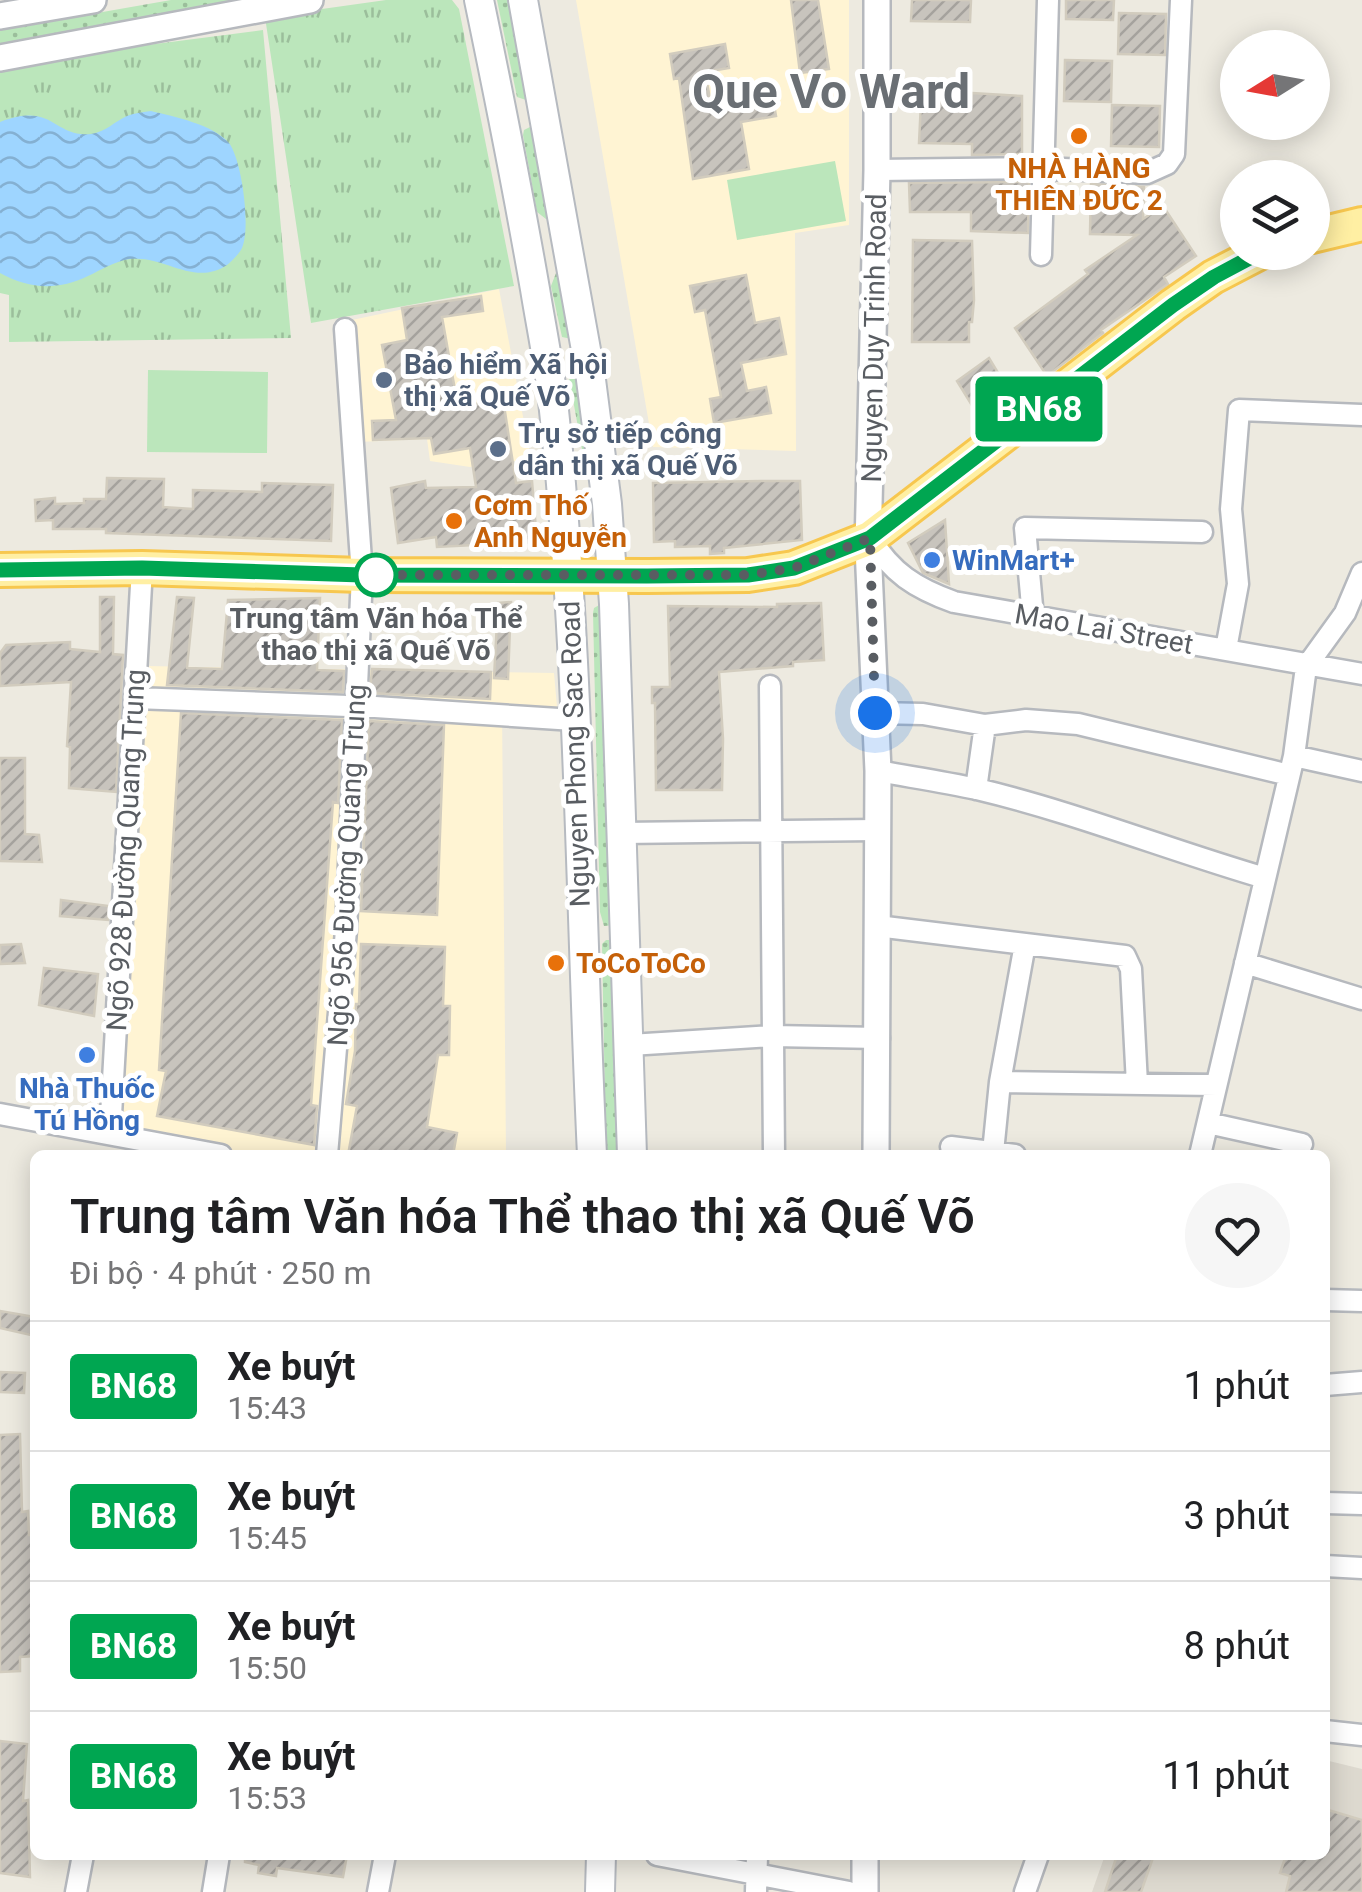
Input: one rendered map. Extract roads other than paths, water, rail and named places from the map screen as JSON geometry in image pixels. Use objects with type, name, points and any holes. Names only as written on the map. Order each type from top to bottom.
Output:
[{"type":"main road","name":"Nguyen Phong Sac Road","points":[[479,0],[546,361],[569,576],[592,1150]]},
{"type":"main road","name":"Nguyen Phong Sac Road","points":[[524,0],[569,242],[607,504],[632,1150]]},
{"type":"main road","points":[[1330,232],[1362,224]]},
{"type":"main road","points":[[528,251],[569,242]]},
{"type":"main road","points":[[0,570],[142,568],[569,576],[748,575],[794,568],[870,538],[1173,305],[1227,270]]},
{"type":"main road","points":[[546,361],[587,352]]},
{"type":"main road","points":[[581,936],[626,932]]},
{"type":"main road","points":[[600,1892],[601,1860]]},
{"type":"street","points":[[0,16],[93,0]]},
{"type":"street","points":[[0,58],[259,4],[310,0]]},
{"type":"street","name":"Nguyen Duy Trinh Road","points":[[876,0],[870,538],[878,771],[876,1150]]},
{"type":"street","points":[[1041,255],[1048,0]]},
{"type":"street","points":[[877,170],[1043,168],[1147,173],[1166,164],[1174,154],[1181,0]]},
{"type":"street","name":"Ngõ 956 Đường Quang Trung","points":[[328,1150],[346,930],[362,575],[344,330]]},
{"type":"street","points":[[1226,650],[1238,584],[1231,509],[1239,410],[1362,415]]},
{"type":"street","points":[[1034,616],[1025,528],[1202,532]]},
{"type":"street","name":"Mao Lai Street","points":[[870,538],[898,576],[923,591],[954,602],[1362,674]]},
{"type":"street","name":"Ngõ 928 Đường Quang Trung","points":[[110,1132],[142,568]]},
{"type":"street","points":[[1201,1150],[1291,766],[1306,667],[1345,613],[1362,573]]},
{"type":"street","points":[[770,686],[774,1150]]},
{"type":"street","points":[[135,698],[574,720]]},
{"type":"street","points":[[875,713],[923,714],[985,724],[1026,720],[1078,724],[1291,766],[1362,771]]},
{"type":"street","points":[[976,789],[985,724]]},
{"type":"street","points":[[878,771],[976,789],[1265,878]]},
{"type":"street","points":[[622,833],[877,830]]},
{"type":"street","points":[[877,926],[1124,956],[1130,970],[1137,1084]]},
{"type":"street","points":[[993,1150],[1000,1082],[1025,944]]},
{"type":"street","points":[[1245,963],[1362,999]]},
{"type":"street","points":[[630,1045],[773,1036],[879,1038]]},
{"type":"street","points":[[1000,1082],[1216,1085]]},
{"type":"street","points":[[0,1114],[110,1132],[169,1150]]},
{"type":"street","points":[[1208,1122],[1302,1144]]},
{"type":"street","points":[[950,1148],[972,1150]]},
{"type":"street","points":[[1330,1300],[1362,1300]]},
{"type":"street","points":[[1330,1385],[1362,1382]]},
{"type":"street","points":[[1330,1503],[1362,1504]]},
{"type":"street","points":[[1330,1566],[1362,1568]]},
{"type":"street","points":[[1330,1732],[1362,1735]]},
{"type":"street","points":[[76,1892],[82,1860]]},
{"type":"street","points":[[212,1892],[218,1860]]},
{"type":"street","points":[[378,1892],[383,1860]]},
{"type":"street","points":[[683,1860],[849,1892]]},
{"type":"street","points":[[865,1860],[865,1892]]},
{"type":"street","points":[[1025,1892],[1036,1860]]},
{"type":"water","points":[[151,111],[203,126],[229,143],[238,164],[245,210],[245,238],[235,257],[215,271],[203,273],[130,259],[54,286],[32,285],[0,273],[0,122],[32,116],[68,131],[91,134],[127,116]]},
{"type":"place","name":"NHÀ HÀNG THIÊN ĐỨC 2","points":[[1079,136]]},
{"type":"place","name":"Bảo hiểm Xã hội thị xã Quế Võ","points":[[384,380]]},
{"type":"place","name":"Trụ sở tiếp công dân thị xã Quế Võ","points":[[498,449]]},
{"type":"place","name":"Cơm Thố Anh Nguyễn","points":[[454,521]]},
{"type":"place","name":"WinMart+","points":[[932,560]]},
{"type":"place","name":"Trung tâm Văn hóa Thể thao thị xã Quế Võ","points":[[376,575]]},
{"type":"place","name":"ToCoToCo","points":[[556,963]]},
{"type":"place","name":"Nhà Thuốc Tú Hồng","points":[[87,1055]]},
{"type":"district","name":"Que Vo Ward","points":[[831,91]]}]
